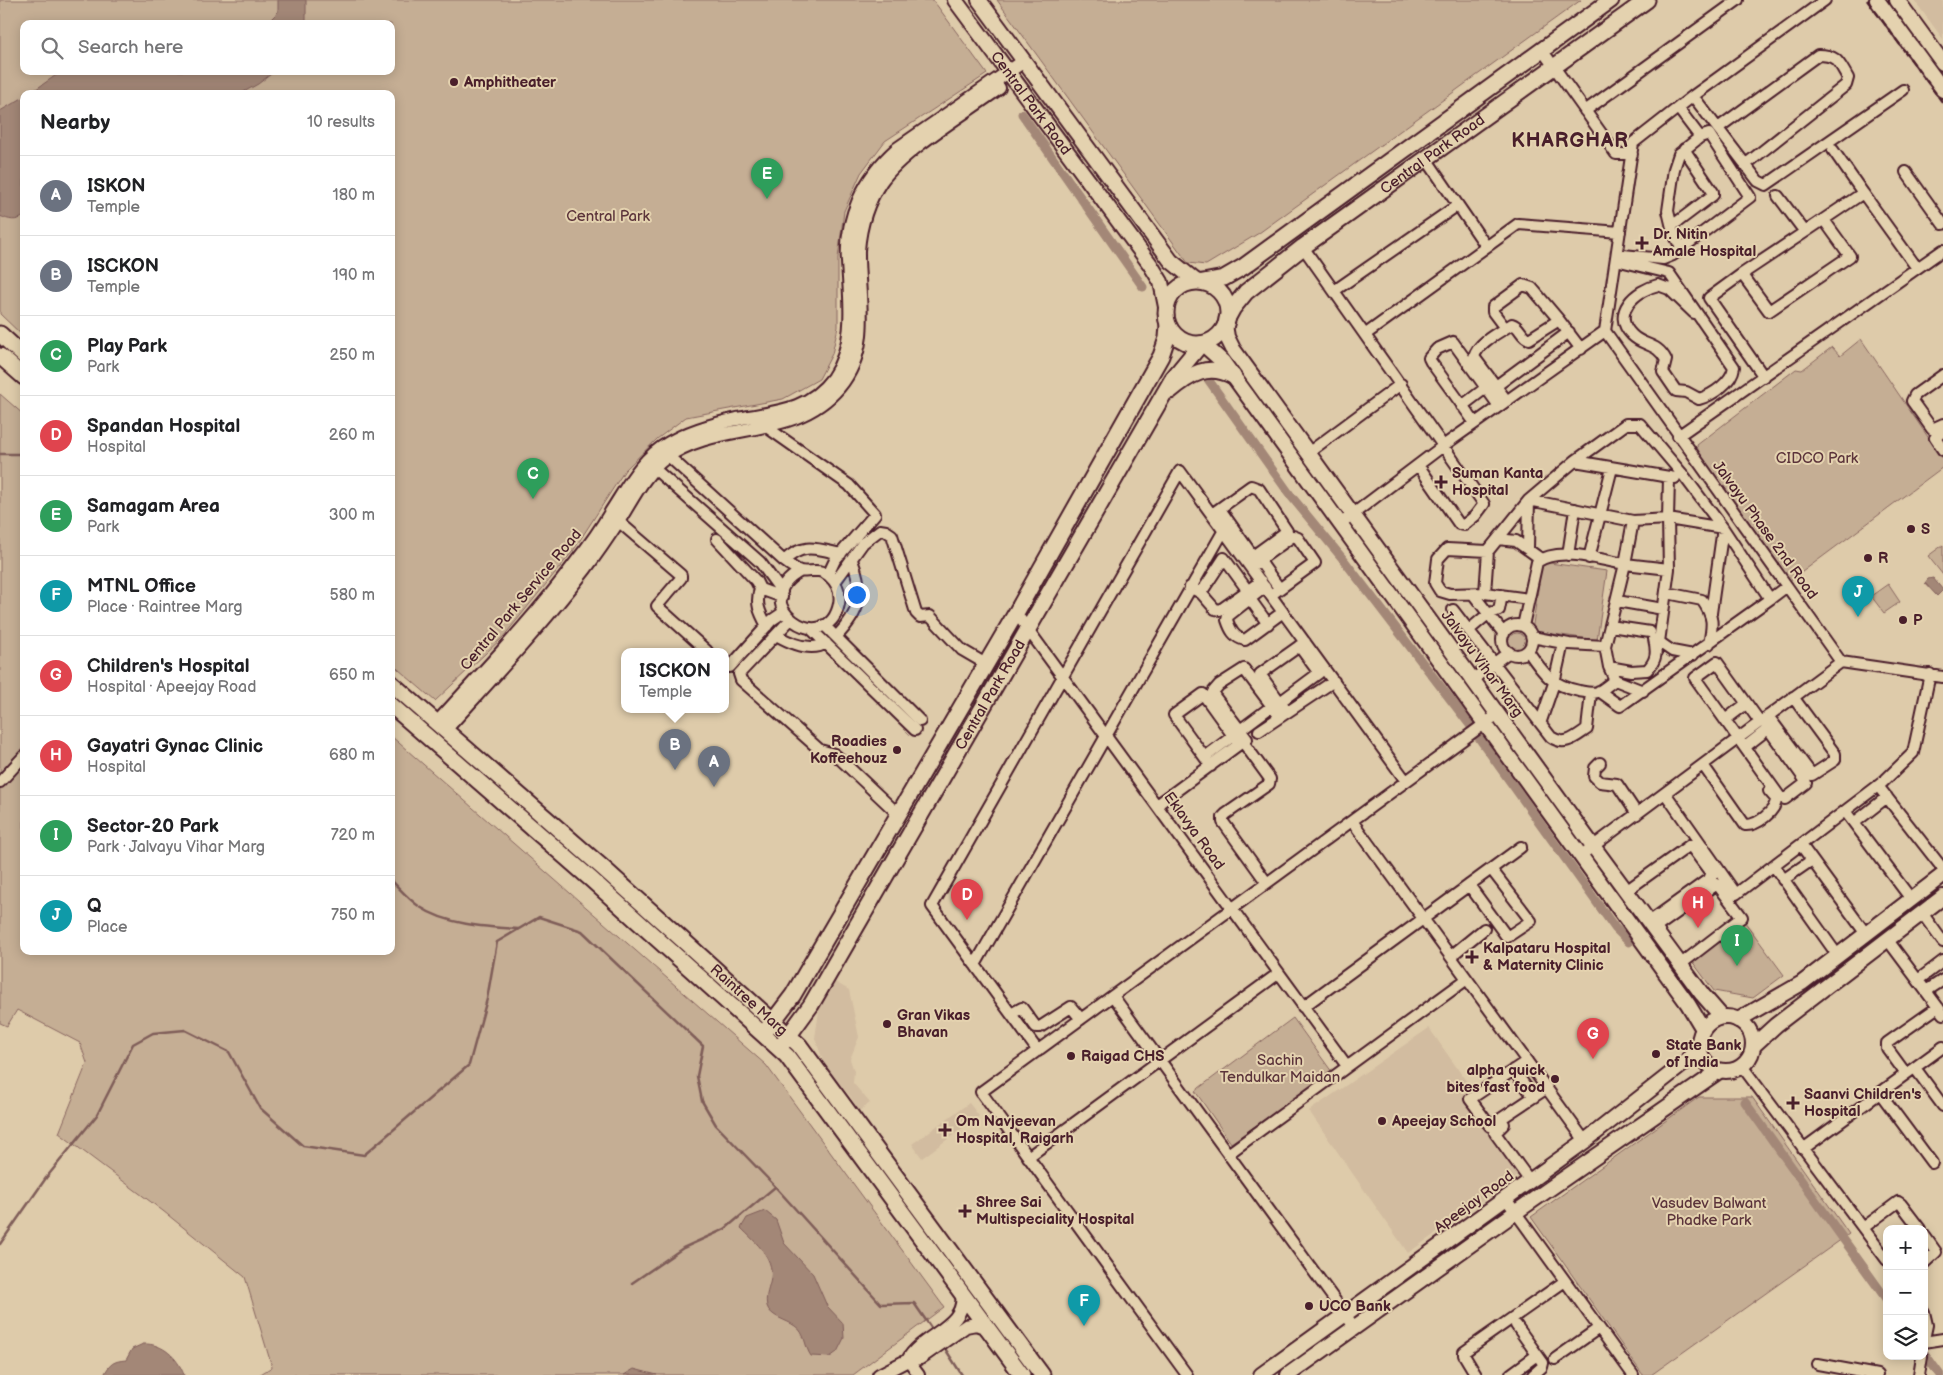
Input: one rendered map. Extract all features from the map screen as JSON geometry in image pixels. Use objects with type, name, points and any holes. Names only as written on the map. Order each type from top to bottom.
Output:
[{"type":"main road","name":"Central Park Road","points":[[955,0],[1150,264],[1161,282],[1166,307]]},
{"type":"main road","name":"Central Park Road","points":[[979,0],[1172,261],[1200,282],[1224,278],[1243,266],[1611,0]]},
{"type":"main road","name":"Central Park Road","points":[[1226,322],[1233,308],[1246,292],[1303,248],[1428,160],[1647,0]]},
{"type":"main road","points":[[1877,0],[1941,81]]},
{"type":"main road","points":[[1897,0],[1943,63]]},
{"type":"main road","points":[[1200,282],[1214,287],[1223,296],[1227,307],[1226,322],[1219,335],[1202,344],[1191,344],[1179,339],[1168,325],[1166,307],[1174,291],[1185,284],[1200,282]]},
{"type":"main road","name":"Jalvayu Vihar Marg","points":[[1226,322],[1229,343],[1470,678],[1652,926],[1722,1017]]},
{"type":"main road","name":"Central Park Road","points":[[764,1033],[793,995],[1016,613],[1161,356],[1167,338],[1168,325]]},
{"type":"main road","points":[[0,334],[20,352]]},
{"type":"main road","name":"Central Park Road","points":[[779,1047],[811,1005],[1160,400],[1179,369],[1202,344]]},
{"type":"main road","points":[[1202,344],[1218,356],[1233,376],[1482,726],[1688,1004],[1703,1029]]},
{"type":"main road","points":[[0,356],[20,374]]},
{"type":"main road","points":[[1160,400],[1184,380],[1204,370],[1220,370],[1233,376]]},
{"type":"main road","name":"Raintree Marg","points":[[395,687],[790,1035],[814,1062],[932,1228],[1042,1375]]},
{"type":"main road","name":"Raintree Marg","points":[[395,709],[779,1047],[801,1072],[1022,1375]]},
{"type":"main road","points":[[1738,1020],[1802,983],[1943,875]]},
{"type":"main road","points":[[1753,1046],[1887,939],[1943,897]]},
{"type":"main road","points":[[1288,1375],[1516,1212],[1719,1071],[1735,1070],[1742,1066],[1748,1060],[1753,1046],[1750,1030],[1738,1020],[1722,1017],[1708,1023],[1703,1029],[1698,1046],[1704,1062],[1719,1071]]},
{"type":"main road","name":"Apeejay Road","points":[[1261,1375],[1585,1141],[1688,1061],[1698,1046]]},
{"type":"street","points":[[1585,111],[1738,0]]},
{"type":"street","points":[[1340,524],[1443,446],[1605,332],[1633,143],[1693,96],[1825,0]]},
{"type":"street","points":[[1542,50],[1616,154],[1632,154]]},
{"type":"street","points":[[1718,128],[1818,55],[1831,55],[1837,60],[1848,78],[1846,85],[1745,165]]},
{"type":"street","points":[[1011,75],[1026,64]]},
{"type":"street","name":"Central Park Service Road","points":[[664,452],[718,435],[791,420],[811,410],[830,396],[846,376],[856,352],[861,325],[858,251],[860,231],[868,204],[880,182],[904,157],[1011,75]]},
{"type":"street","name":"Central Park Service Road","points":[[440,728],[558,585],[594,538],[631,479],[680,437],[714,425],[788,410],[815,395],[831,379],[841,362],[849,335],[851,304],[849,239],[855,208],[864,188],[880,165],[897,149],[1011,75]]},
{"type":"street","points":[[1693,96],[1758,181],[1766,185],[1903,90]]},
{"type":"street","points":[[1678,108],[1700,137]]},
{"type":"street","points":[[1617,257],[1663,259],[1673,255],[1750,197],[1709,134],[1700,137],[1679,154],[1670,191],[1668,211],[1681,248]]},
{"type":"street","points":[[1672,226],[1713,195],[1713,192],[1684,150]]},
{"type":"street","points":[[1833,150],[1917,268]]},
{"type":"street","points":[[1428,160],[1486,246]]},
{"type":"street","points":[[1906,172],[1943,224]]},
{"type":"street","points":[[1764,376],[1709,298],[1863,193]]},
{"type":"street","points":[[1778,196],[1805,232]]},
{"type":"street","points":[[1334,291],[1458,205]]},
{"type":"street","points":[[1742,274],[1769,311],[1850,256],[1824,220]]},
{"type":"street","points":[[1366,334],[1518,224],[1620,232]]},
{"type":"street","points":[[1303,248],[1366,334],[1484,504],[1475,516],[1464,524],[1457,522],[1418,465]]},
{"type":"street","points":[[1678,436],[1943,250]]},
{"type":"street","points":[[1617,257],[1669,274],[1677,282],[1694,313],[1734,367],[1733,376],[1705,398],[1698,399],[1686,392],[1676,391],[1672,388],[1663,372],[1666,360],[1664,356],[1657,347],[1634,337],[1626,324],[1624,314],[1626,304],[1631,299],[1658,285],[1669,289],[1694,313]]},
{"type":"street","points":[[1505,328],[1494,312],[1493,307],[1524,286],[1532,288],[1581,348]]},
{"type":"street","points":[[1491,387],[1474,357],[1478,348],[1512,324],[1515,325],[1525,338],[1529,339],[1559,320]]},
{"type":"street","points":[[1462,406],[1568,332]]},
{"type":"street","name":"Jalvayu Phase 2nd Road","points":[[1605,332],[1841,662]]},
{"type":"street","points":[[1475,424],[1429,358],[1437,348],[1453,342],[1503,403]]},
{"type":"street","points":[[1943,375],[1915,395],[1912,401],[1932,429],[1943,424]]},
{"type":"street","points":[[1308,453],[1401,384]]},
{"type":"street","points":[[1485,593],[1488,551],[1529,500],[1575,461],[1626,424],[1640,424],[1688,481],[1723,528],[1770,599]]},
{"type":"street","points":[[765,426],[849,485],[876,514],[840,554],[831,578]]},
{"type":"street","points":[[1943,431],[1935,438],[1943,450]]},
{"type":"street","points":[[650,464],[760,562],[782,594],[787,616],[798,626],[810,628],[824,625],[833,618],[840,600],[831,578],[820,571],[801,571],[784,561],[664,452]]},
{"type":"street","points":[[1575,461],[1688,481]]},
{"type":"street","name":"Central Park Service Road","points":[[440,728],[567,592],[618,521],[640,485],[650,464]]},
{"type":"street","points":[[1589,558],[1602,515],[1612,468]]},
{"type":"street","points":[[1038,1051],[932,906],[1180,471],[1216,512],[1252,561],[1284,612],[1319,674],[1276,704],[1245,737]]},
{"type":"street","points":[[1669,478],[1669,569],[1659,642],[1672,652],[1693,655]]},
{"type":"street","points":[[1216,512],[1251,486],[1256,486],[1286,528],[1285,533],[1252,561]]},
{"type":"street","points":[[1529,500],[1632,521],[1668,519],[1723,528]]},
{"type":"street","points":[[1528,548],[1529,500]]},
{"type":"street","points":[[1568,555],[1575,509]]},
{"type":"street","points":[[1216,512],[1224,530],[1252,561],[1269,588]]},
{"type":"street","points":[[618,521],[681,575],[681,578],[657,606],[704,648]]},
{"type":"street","points":[[1632,521],[1617,601],[1605,646],[1609,667],[1614,680],[1643,691]]},
{"type":"street","points":[[1709,644],[1712,628],[1711,613],[1723,528]]},
{"type":"street","points":[[831,578],[852,560],[863,543],[880,530],[886,531],[892,535],[916,613],[920,617],[930,616],[962,650],[986,664]]},
{"type":"street","points":[[975,965],[1224,530]]},
{"type":"street","points":[[1190,587],[1200,593],[1215,609],[1220,610],[1249,595],[1269,588],[1315,563],[1298,538],[1293,536],[1252,561]]},
{"type":"street","points":[[717,539],[756,581],[760,589],[757,598],[759,611],[767,626]]},
{"type":"street","points":[[1498,539],[1516,541],[1541,559]]},
{"type":"street","points":[[784,561],[793,551],[802,548],[840,554]]},
{"type":"street","points":[[1488,551],[1447,549],[1438,559],[1435,583],[1440,591],[1450,594],[1485,593],[1529,599]]},
{"type":"street","points":[[1523,626],[1537,562],[1541,559],[1568,555],[1669,569]]},
{"type":"street","points":[[1200,593],[1224,558],[1268,624]]},
{"type":"street","points":[[836,637],[849,624],[856,611],[860,596],[852,560]]},
{"type":"street","points":[[782,594],[786,583],[801,571]]},
{"type":"street","points":[[1528,651],[1540,670],[1554,683],[1595,692],[1620,706],[1709,644],[1787,586]]},
{"type":"street","points":[[760,589],[782,594]]},
{"type":"street","points":[[1667,593],[1702,600],[1711,613]]},
{"type":"street","points":[[1473,594],[1504,634]]},
{"type":"street","points":[[1249,595],[1228,616],[1227,620],[1232,632],[1240,639],[1245,640],[1284,612]]},
{"type":"street","points":[[1469,630],[1488,614],[1499,610],[1502,595]]},
{"type":"street","points":[[1617,601],[1663,609]]},
{"type":"street","points":[[1453,610],[1541,721],[1551,737],[1558,742],[1567,742],[1587,728],[1595,692],[1614,680]]},
{"type":"street","name":"Eklavya Road","points":[[1016,613],[1347,1066]]},
{"type":"street","points":[[729,667],[767,626],[787,616]]},
{"type":"street","points":[[787,616],[776,635],[739,674],[741,680],[820,750],[834,754],[840,759],[898,814]]},
{"type":"street","points":[[810,628],[918,725],[824,625]]},
{"type":"street","points":[[1523,626],[1514,626],[1504,634],[1503,641],[1507,650],[1518,655],[1528,651],[1532,637]]},
{"type":"street","points":[[1523,626],[1532,637],[1563,643],[1605,646]]},
{"type":"street","points":[[1609,667],[1631,672],[1647,670],[1655,659],[1657,652],[1652,636],[1610,626]]},
{"type":"street","points":[[776,635],[806,646],[820,647],[826,643]]},
{"type":"street","points":[[1541,721],[1554,683],[1563,643]]},
{"type":"street","points":[[1302,644],[1334,681],[1406,781]]},
{"type":"street","points":[[1283,714],[1260,674],[1302,644]]},
{"type":"street","points":[[1470,678],[1507,650]]},
{"type":"street","points":[[1702,765],[1745,826],[1754,824],[1774,808],[1776,799],[1735,740],[1725,720],[1695,678],[1717,662],[1746,704],[1763,719],[1810,774],[1815,774],[1835,760],[1835,754],[1793,697]]},
{"type":"street","points":[[1580,856],[1841,662],[1943,677]]},
{"type":"street","points":[[1267,883],[1223,822],[1223,817],[1269,784],[1270,779],[1245,737],[1215,698],[1213,692],[1219,685],[1244,669],[1276,704]]},
{"type":"street","points":[[1664,794],[1736,894],[1878,786],[1913,753],[1930,674]]},
{"type":"street","points":[[1157,805],[1208,761],[1334,681]]},
{"type":"street","points":[[1208,761],[1174,715],[1203,694],[1245,737]]},
{"type":"street","points":[[1725,720],[1746,704]]},
{"type":"street","points":[[1187,1375],[981,1092],[1498,714]]},
{"type":"street","points":[[1735,740],[1745,748],[1783,799],[1806,783],[1763,719]]},
{"type":"street","points":[[1745,748],[1768,729]]},
{"type":"street","points":[[0,782],[20,760]]},
{"type":"street","points":[[1600,763],[1595,768],[1594,776],[1600,782],[1617,784],[1637,814]]},
{"type":"street","points":[[1878,786],[1943,869]]},
{"type":"street","points":[[1854,823],[1887,797]]},
{"type":"street","points":[[1845,811],[1911,899]]},
{"type":"street","points":[[1352,821],[1585,1141]]},
{"type":"street","points":[[1626,891],[1690,845],[1713,876],[1652,926]]},
{"type":"street","points":[[1801,845],[1866,934]]},
{"type":"street","points":[[1303,1006],[1521,847]]},
{"type":"street","points":[[1783,880],[1812,860]]},
{"type":"street","points":[[1774,866],[1838,956]]},
{"type":"street","points":[[1469,885],[1507,937],[1531,921],[1491,869]]},
{"type":"street","points":[[1652,926],[1717,884],[1722,890],[1742,917],[1681,964]]},
{"type":"street","points":[[1922,913],[1943,942]]},
{"type":"street","points":[[1451,956],[1484,929]]},
{"type":"street","points":[[1887,939],[1940,1011],[1887,1043],[1887,1048],[1943,1106]]},
{"type":"street","points":[[1918,980],[1943,961]]},
{"type":"street","points":[[1028,1157],[1279,973]]},
{"type":"street","points":[[1228,1154],[1467,979]]},
{"type":"street","points":[[1926,991],[1943,980]]},
{"type":"street","points":[[1113,996],[1355,1328]]},
{"type":"street","points":[[1011,1014],[1022,1008],[1036,1027],[1040,1027],[1071,1007],[1081,1019]]},
{"type":"street","points":[[1803,1149],[1943,1047]]},
{"type":"street","points":[[1527,1061],[1470,1099],[1490,1126],[1548,1090]]},
{"type":"street","points":[[1742,1066],[1883,1255]]},
{"type":"street","points":[[1513,1070],[1534,1097]]},
{"type":"street","points":[[1530,1181],[1495,1132],[1548,1090]]},
{"type":"street","points":[[1880,1093],[1932,1163]]},
{"type":"street","points":[[1506,1199],[1633,1375]]},
{"type":"street","points":[[1863,1228],[1900,1202],[1917,1225]]},
{"type":"street","points":[[1928,1241],[1936,1252],[1928,1259]]},
{"type":"street","points":[[1476,1375],[1464,1352],[1565,1281]]},
{"type":"street","points":[[947,1332],[963,1304],[962,1293]]},
{"type":"street","points":[[879,1375],[908,1360],[920,1358],[931,1343],[947,1332],[971,1324],[981,1325],[989,1329]]},
{"type":"street","points":[[1516,1325],[1544,1363],[1542,1368],[1533,1375]]},
{"type":"street","points":[[1556,1359],[1599,1328]]},
{"type":"street","points":[[1928,1340],[1943,1339]]},
{"type":"street","points":[[1511,1374],[1537,1354]]},
{"type":"street","points":[[908,1360],[919,1375]]},
{"type":"street","points":[[1919,1375],[1921,1360]]},
{"type":"street","points":[[1818,1364],[1877,1375]]},
{"type":"shaded area","points":[[278,0],[306,0],[306,20],[270,20],[278,12]]},
{"type":"shaded area","points":[[1914,0],[1943,0],[1943,39]]},
{"type":"shaded area","points":[[56,75],[270,75],[247,90],[35,90]]},
{"type":"shaded area","points":[[20,99],[20,218],[12,220],[0,216],[0,111]]},
{"type":"shaded area","points":[[1933,578],[1943,590],[1937,596],[1925,583],[1928,579]]},
{"type":"shaded area","points":[[835,982],[849,990],[859,1037],[850,1059],[854,1071],[853,1083],[870,1103],[859,1111],[850,1096],[826,1069],[815,1038],[819,1011],[826,987]]},
{"type":"shaded area","points":[[1429,1028],[1528,1169],[1408,1253],[1309,1111]]},
{"type":"shaded area","name":"Om Navjeevan Hospital, Raigarh","points":[[969,1103],[979,1116],[922,1158],[912,1144]]},
{"type":"shaded area","points":[[765,1211],[776,1220],[784,1243],[813,1274],[827,1306],[843,1323],[844,1338],[837,1352],[830,1357],[811,1356],[799,1329],[775,1316],[767,1306],[771,1266],[764,1252],[741,1228],[747,1218]]},
{"type":"shaded area","points":[[143,1344],[157,1346],[169,1353],[174,1357],[184,1375],[104,1375],[113,1363],[126,1360],[132,1349]]},
{"type":"shaded area","points":[[634,1369],[657,1375],[624,1375]]},
{"type":"green space","name":"Central Park","points":[[0,0],[933,0],[987,74],[885,141],[861,173],[844,211],[838,258],[838,327],[832,354],[819,379],[783,399],[686,417],[657,439],[625,470],[573,551],[503,637],[435,701],[395,666],[395,90],[20,90],[20,333],[0,314]]},
{"type":"green space","points":[[997,0],[1581,0],[1259,233],[1206,265],[1188,263]]},
{"type":"green space","name":"CIDCO Park","points":[[1861,339],[1943,459],[1943,467],[1790,581],[1700,460],[1697,445],[1796,369],[1802,370],[1832,347],[1840,356]]},
{"type":"green space","points":[[0,394],[20,412],[20,955],[395,955],[395,740],[766,1065],[944,1307],[853,1375],[259,1375],[272,1367],[245,1277],[163,1211],[59,1133],[87,1063],[80,1043],[17,1010],[7,1026],[0,1023]]},
{"type":"green space","points":[[1943,545],[1943,575],[1928,556]]},
{"type":"green space","points":[[1542,562],[1607,571],[1597,640],[1532,631]]},
{"type":"green space","points":[[1888,584],[1900,602],[1884,613],[1871,596]]},
{"type":"green space","points":[[1513,633],[1521,633],[1526,638],[1524,649],[1513,651],[1508,646],[1508,638]]},
{"type":"green space","points":[[1742,918],[1784,975],[1753,998],[1714,991],[1689,957]]},
{"type":"green space","name":"Sachin Tendulkar Maidan","points":[[1293,1018],[1332,1072],[1231,1143],[1195,1091]]},
{"type":"green space","name":"Vasudev Balwant Phadke Park","points":[[1699,1097],[1752,1097],[1849,1234],[1651,1375],[1643,1375],[1531,1217]]},
{"type":"waterway","points":[[1022,114],[1143,287]]},
{"type":"waterway","points":[[1205,375],[1291,496],[1343,559],[1470,725]]},
{"type":"waterway","points":[[0,454],[20,454]]},
{"type":"waterway","points":[[1479,738],[1615,928],[1629,942]]},
{"type":"waterway","points":[[395,884],[416,904],[442,918],[468,924],[518,929]]},
{"type":"waterway","points":[[0,1244],[46,1178],[97,1115],[133,1044],[153,1033],[185,1030],[229,1052],[260,1108],[303,1146],[364,1155],[469,1065],[487,999],[497,942],[539,917],[582,931],[703,1046],[697,1076],[702,1101],[716,1125],[771,1182],[881,1304],[914,1303],[934,1332]]},
{"type":"waterway","points":[[1745,1102],[1883,1294]]},
{"type":"waterway","points":[[632,1283],[683,1248],[725,1229],[775,1187]]},
{"type":"waterway","points":[[944,1347],[962,1375]]},
{"type":"waterway","points":[[1928,1358],[1940,1375]]},
{"type":"railway","points":[[1867,0],[1943,103]]},
{"type":"place","name":"Amphitheater","points":[[454,82]]},
{"type":"place","name":"Samagam Area","points":[[767,199]]},
{"type":"place","name":"Dr. Nitin Amale Hospital","points":[[1642,243]]},
{"type":"place","name":"Suman Kanta Hospital","points":[[1441,482]]},
{"type":"place","name":"Play Park","points":[[533,499]]},
{"type":"place","name":"S","points":[[1911,529]]},
{"type":"place","name":"R","points":[[1868,558]]},
{"type":"place","name":"Q","points":[[1858,617]]},
{"type":"place","name":"P","points":[[1903,620]]},
{"type":"place","name":"Roadies Koffeehouz","points":[[897,750]]},
{"type":"place","name":"ISCKON","points":[[675,770]]},
{"type":"place","name":"ISKON","points":[[714,787]]},
{"type":"place","name":"Spandan Hospital","points":[[967,920]]},
{"type":"place","name":"Gayatri Gynac Clinic","points":[[1698,928]]},
{"type":"place","name":"Kalpataru Hospital & Maternity Clinic","points":[[1472,957]]},
{"type":"place","name":"Sector-20 Park","points":[[1737,966]]},
{"type":"place","name":"Gran Vikas Bhavan","points":[[887,1024]]},
{"type":"place","name":"State Bank of India","points":[[1656,1054]]},
{"type":"place","name":"Raigad CHS","points":[[1071,1056]]},
{"type":"place","name":"Children's Hospital","points":[[1593,1059]]},
{"type":"place","name":"alpha quick bites fast food","points":[[1555,1079]]},
{"type":"place","name":"Saanvi Children's Hospital","points":[[1793,1103]]},
{"type":"place","name":"Apeejay School","points":[[1382,1121]]},
{"type":"place","name":"Om Navjeevan Hospital, Raigarh","points":[[945,1130]]},
{"type":"place","name":"Shree Sai Multispeciality Hospital","points":[[965,1211]]},
{"type":"place","name":"UCO Bank","points":[[1309,1306]]},
{"type":"place","name":"MTNL Office","points":[[1084,1326]]},
{"type":"district","name":"KHARGHAR","points":[[1570,141]]}]
